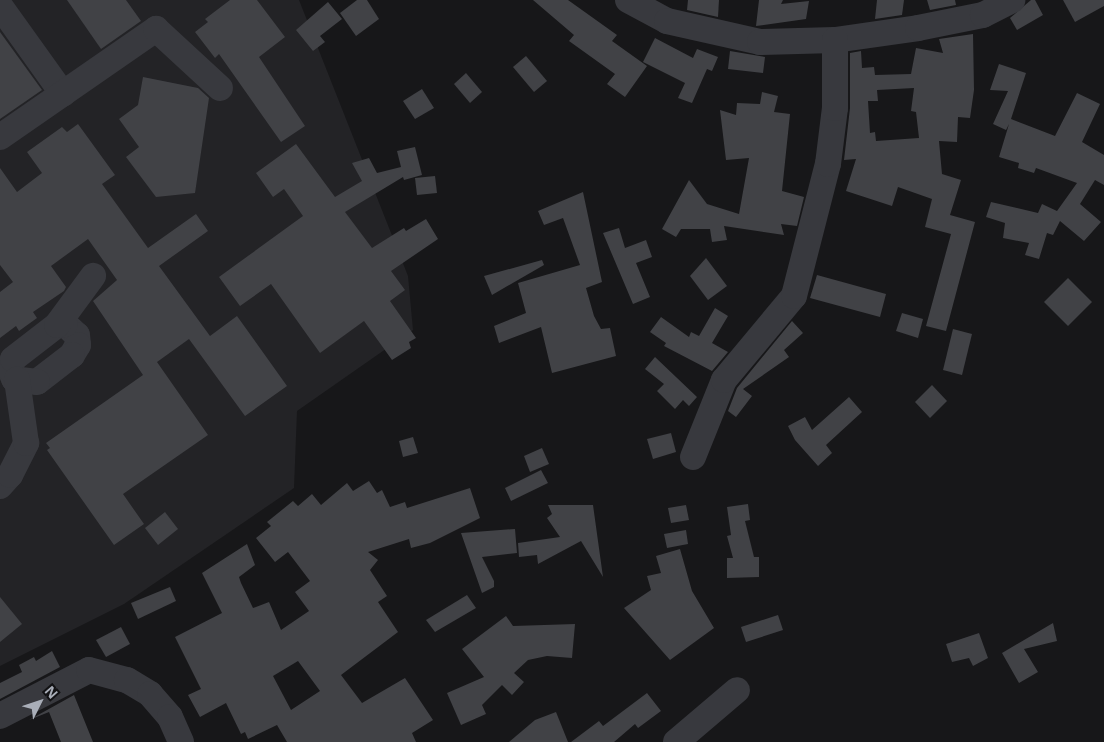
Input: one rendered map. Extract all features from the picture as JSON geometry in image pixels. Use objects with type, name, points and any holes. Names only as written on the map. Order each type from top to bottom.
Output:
[{"type":"street","points":[[628,0],[667,21],[760,42],[835,40],[918,28],[983,15],[1012,0]]},
{"type":"street","points":[[0,6],[63,94]]},
{"type":"street","points":[[0,136],[156,29],[220,88]]},
{"type":"street","points":[[693,456],[724,380],[794,296],[828,164],[836,108],[835,40]]},
{"type":"street","points":[[0,486],[10,475],[26,443],[17,380],[10,369],[13,359],[57,325],[93,276]]},
{"type":"street","points":[[0,716],[89,670],[128,680],[150,694],[170,717],[181,742]]},
{"type":"street","points":[[676,742],[737,690]]},
{"type":"shaded area","points":[[0,0],[299,0],[408,276],[413,330],[297,411],[294,488],[124,604],[0,666]]},
{"type":"building","points":[[67,0],[126,0],[141,21],[101,49]]},
{"type":"building","points":[[230,0],[257,0],[285,37],[259,57],[305,126],[281,142],[219,54],[215,58],[195,32],[208,22],[205,19]]},
{"type":"building","points":[[357,0],[367,0],[379,19],[356,36],[340,13]]},
{"type":"building","points":[[533,0],[568,0],[617,35],[612,41],[647,66],[625,97],[607,84],[615,74],[569,41],[574,35]]},
{"type":"building","points":[[688,0],[719,0],[718,17],[687,10]]},
{"type":"building","points":[[759,0],[783,0],[781,4],[809,1],[806,19],[756,26]]},
{"type":"building","points":[[877,0],[904,0],[902,15],[875,19]]},
{"type":"building","points":[[927,0],[955,0],[956,5],[930,10]]},
{"type":"building","points":[[1031,0],[1035,0],[1043,15],[1017,30],[1010,18]]},
{"type":"building","points":[[1063,0],[1104,0],[1104,6],[1075,22]]},
{"type":"building","points":[[328,2],[342,19],[320,36],[325,42],[313,51],[296,30]]},
{"type":"building","points":[[0,32],[42,90],[0,119]]},
{"type":"building","points":[[973,34],[974,90],[970,118],[958,117],[957,142],[939,141],[942,174],[961,180],[950,215],[975,222],[946,331],[926,326],[951,234],[925,227],[932,199],[898,187],[892,206],[846,191],[856,159],[844,160],[850,108],[850,53],[861,51],[862,68],[874,67],[875,75],[911,74],[916,48],[943,53],[939,39]],"holes":[[[914,88],[911,111],[916,112],[919,138],[876,141],[875,132],[870,133],[868,101],[878,101],[877,90]]]},
{"type":"building","points":[[655,38],[693,58],[697,49],[718,57],[712,71],[707,69],[692,103],[678,98],[685,83],[643,62]]},
{"type":"building","points":[[730,51],[765,57],[763,73],[728,69]]},
{"type":"building","points":[[526,56],[547,81],[534,92],[513,67]]},
{"type":"building","points":[[999,64],[1026,73],[1011,119],[1055,136],[1077,93],[1100,104],[1082,142],[1104,155],[1104,185],[1095,180],[1080,204],[1101,222],[1084,241],[1060,221],[1053,235],[1047,233],[1039,259],[1025,255],[1029,243],[1003,238],[1005,223],[986,217],[991,202],[1038,213],[1042,204],[1057,211],[1077,183],[1036,168],[1034,173],[1018,168],[1019,163],[999,157],[1009,124],[1006,130],[993,124],[1008,91],[990,90]]},
{"type":"building","points":[[466,73],[482,92],[470,103],[454,84]]},
{"type":"building","points":[[143,77],[198,88],[209,98],[195,193],[156,197],[126,157],[139,147],[119,119],[138,105]]},
{"type":"building","points":[[422,89],[434,108],[415,119],[403,101]]},
{"type":"building","points":[[762,92],[778,96],[774,112],[790,114],[782,191],[804,197],[797,226],[781,224],[784,235],[724,226],[727,240],[712,242],[710,229],[681,229],[676,237],[662,229],[689,180],[707,204],[739,214],[749,158],[726,160],[720,110],[736,115],[737,103],[760,104]]},
{"type":"building","points":[[78,124],[115,175],[102,184],[148,248],[196,214],[208,231],[159,266],[210,336],[237,316],[287,386],[245,416],[189,339],[157,362],[208,435],[123,494],[144,524],[114,545],[47,450],[50,448],[46,443],[143,375],[93,301],[117,280],[88,239],[51,266],[66,287],[64,291],[33,312],[37,318],[19,331],[16,326],[0,338],[0,292],[13,282],[0,265],[0,168],[17,192],[42,173],[27,152],[62,127],[67,132]]},
{"type":"building","points":[[296,144],[335,197],[362,181],[352,163],[369,158],[377,173],[401,167],[397,151],[415,147],[422,175],[404,180],[403,177],[345,212],[372,248],[404,228],[406,231],[426,219],[438,239],[391,271],[405,290],[390,301],[416,338],[409,342],[411,348],[392,360],[364,321],[320,353],[271,284],[240,306],[219,277],[303,216],[284,189],[273,197],[256,173]]},
{"type":"building","points":[[435,176],[437,193],[417,195],[415,178]]},
{"type":"building","points":[[583,192],[602,282],[586,288],[594,316],[601,329],[610,328],[616,356],[552,373],[541,327],[499,343],[494,326],[526,313],[518,283],[580,265],[563,218],[544,225],[538,211]]},
{"type":"building","points":[[619,228],[625,248],[646,240],[652,257],[636,263],[650,297],[633,304],[603,233]]},
{"type":"building","points":[[706,258],[727,286],[708,300],[690,276]]},
{"type":"building","points":[[542,260],[544,265],[492,295],[484,276]]},
{"type":"building","points":[[817,275],[886,294],[880,317],[810,298]]},
{"type":"building","points":[[1068,278],[1092,302],[1068,326],[1044,302]]},
{"type":"building","points":[[715,308],[728,316],[712,343],[728,352],[712,371],[664,346],[666,343],[650,332],[661,317],[689,337],[691,332],[699,336]]},
{"type":"building","points":[[902,313],[923,319],[918,338],[896,331]]},
{"type":"building","points":[[792,321],[803,333],[784,350],[789,357],[743,389],[752,396],[736,417],[728,411],[737,388]]},
{"type":"building","points":[[953,329],[972,334],[962,375],[943,370]]},
{"type":"building","points":[[655,357],[697,397],[689,406],[683,400],[675,409],[657,391],[664,384],[645,369]]},
{"type":"building","points":[[932,385],[947,401],[930,418],[915,402]]},
{"type":"building","points":[[849,397],[862,412],[826,445],[832,453],[818,466],[795,440],[788,426],[805,417],[812,430]]},
{"type":"building","points":[[671,433],[676,452],[653,459],[647,439]]},
{"type":"building","points":[[413,437],[418,453],[403,457],[399,441]]},
{"type":"building","points":[[542,448],[549,464],[530,472],[524,456]]},
{"type":"building","points":[[541,470],[548,483],[511,501],[505,488]]},
{"type":"building","points":[[369,481],[377,493],[382,490],[390,507],[405,502],[407,508],[470,488],[480,518],[430,543],[411,548],[409,539],[368,552],[378,560],[370,570],[387,596],[378,602],[398,632],[341,675],[362,703],[405,678],[433,720],[412,733],[416,742],[287,742],[277,725],[248,739],[245,732],[241,734],[226,703],[200,717],[188,695],[201,689],[175,637],[222,613],[202,573],[247,544],[255,565],[239,577],[241,583],[253,608],[269,602],[281,630],[309,611],[295,592],[310,581],[288,552],[275,562],[256,538],[271,526],[267,522],[293,501],[298,506],[312,494],[321,505],[347,483],[353,491]],"holes":[[[298,661],[320,691],[291,710],[273,676]]]},
{"type":"building","points":[[748,504],[750,520],[745,521],[754,557],[759,557],[759,577],[727,578],[727,558],[733,558],[727,536],[731,535],[727,507]]},
{"type":"building","points":[[548,505],[593,505],[603,577],[581,541],[538,564],[537,555],[519,557],[518,543],[560,537],[547,518],[552,514]]},
{"type":"building","points":[[686,505],[689,520],[671,523],[668,508]]},
{"type":"building","points":[[165,512],[178,529],[158,545],[145,528]]},
{"type":"building","points":[[515,529],[517,553],[482,557],[494,581],[494,587],[482,593],[461,533]]},
{"type":"building","points":[[686,530],[688,544],[667,548],[664,534]]},
{"type":"building","points":[[680,549],[692,591],[714,628],[670,660],[624,608],[651,590],[647,576],[661,573],[656,556]]},
{"type":"building","points":[[170,587],[176,601],[138,619],[131,603]]},
{"type":"building","points":[[467,595],[476,608],[435,632],[426,620]]},
{"type":"building","points":[[0,597],[22,624],[0,642]]},
{"type":"building","points":[[778,615],[783,630],[746,642],[741,627]]},
{"type":"building","points":[[506,616],[513,626],[575,624],[572,658],[547,656],[528,660],[514,673],[524,682],[512,695],[502,685],[482,705],[486,714],[461,725],[447,693],[484,677],[462,649]]},
{"type":"building","points":[[1053,623],[1057,641],[1024,649],[1038,672],[1019,683],[1002,653]]},
{"type":"building","points":[[121,627],[130,644],[106,657],[96,640]]},
{"type":"building","points":[[979,633],[988,658],[973,666],[969,658],[952,662],[946,644]]},
{"type":"building","points":[[52,651],[60,667],[0,699],[0,683],[22,672],[19,665],[34,657],[36,661]]},
{"type":"building","points":[[647,693],[661,711],[638,728],[635,724],[614,742],[571,742],[599,721],[603,726]]},
{"type":"building","points":[[74,695],[93,742],[61,742],[49,712],[29,720]]},
{"type":"building","points":[[556,712],[568,742],[509,742],[535,720]]}]
